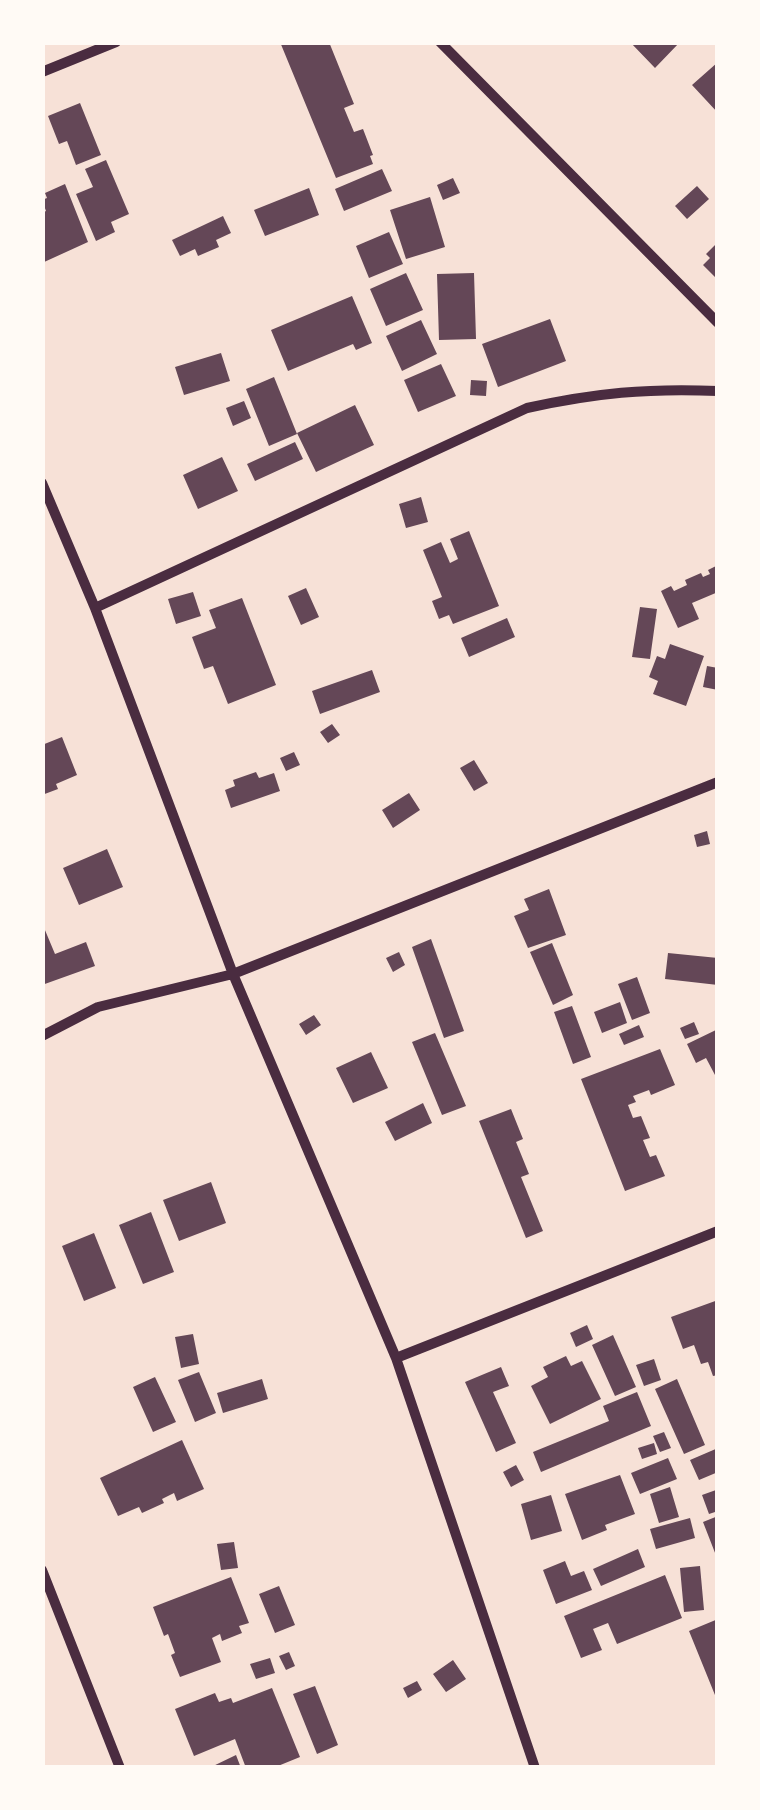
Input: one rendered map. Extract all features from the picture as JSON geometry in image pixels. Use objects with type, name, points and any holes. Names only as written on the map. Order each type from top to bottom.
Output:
[{"type":"street","points":[[42,72],[116,42]]},
{"type":"street","points":[[440,42],[718,323]]},
{"type":"street","points":[[95,608],[527,408],[590,394],[655,388],[718,391]]},
{"type":"street","points":[[42,483],[95,608],[233,974],[396,1358],[535,1768]]},
{"type":"street","points":[[42,1036],[98,1007],[233,974],[718,782]]},
{"type":"street","points":[[396,1358],[718,1231]]},
{"type":"street","points":[[42,1570],[120,1768]]},
{"type":"building","points":[[280,42],[329,42],[354,104],[344,108],[354,132],[363,129],[373,164],[336,178]]},
{"type":"building","points":[[630,42],[680,42],[655,68]]},
{"type":"building","points":[[718,62],[718,113],[692,85]]},
{"type":"building","points":[[80,103],[101,155],[76,165],[67,141],[59,144],[48,116]]},
{"type":"building","points":[[106,160],[129,214],[111,222],[115,232],[96,241],[76,194],[93,187],[85,169]]},
{"type":"building","points":[[382,169],[392,191],[344,211],[335,189]]},
{"type":"building","points":[[453,178],[460,193],[443,200],[437,185]]},
{"type":"building","points":[[65,184],[88,242],[42,263],[42,213],[46,211],[42,200],[47,198],[45,193]]},
{"type":"building","points":[[697,186],[709,199],[687,219],[675,206]]},
{"type":"building","points":[[309,188],[319,215],[265,236],[254,210]]},
{"type":"building","points":[[430,197],[445,247],[406,259],[390,210]]},
{"type":"building","points":[[223,216],[231,233],[216,240],[219,247],[198,256],[195,249],[180,256],[172,240]]},
{"type":"building","points":[[389,232],[403,264],[369,278],[356,246]]},
{"type":"building","points":[[718,242],[718,280],[703,265],[710,258],[706,254]]},
{"type":"building","points":[[406,273],[423,310],[386,326],[370,289]]},
{"type":"building","points":[[474,273],[476,339],[439,340],[437,274]]},
{"type":"building","points":[[352,296],[372,343],[356,350],[353,344],[288,371],[271,330]]},
{"type":"building","points":[[550,319],[566,361],[498,387],[482,344]]},
{"type":"building","points":[[421,320],[437,354],[402,371],[386,336]]},
{"type":"building","points":[[221,353],[230,381],[184,395],[175,367]]},
{"type":"building","points":[[441,364],[456,396],[418,412],[404,380]]},
{"type":"building","points":[[274,377],[297,434],[269,446],[246,389]]},
{"type":"building","points":[[471,380],[487,381],[486,396],[470,395]]},
{"type":"building","points":[[244,401],[251,418],[233,426],[226,408]]},
{"type":"building","points":[[355,405],[374,445],[316,472],[297,433]]},
{"type":"building","points":[[295,442],[303,459],[255,481],[247,464]]},
{"type":"building","points":[[222,457],[238,491],[198,509],[183,475]]},
{"type":"building","points":[[421,497],[428,522],[406,528],[399,504]]},
{"type":"building","points":[[469,531],[499,606],[453,624],[449,615],[439,619],[432,601],[442,597],[423,550],[441,542],[450,563],[458,559],[450,539]]},
{"type":"building","points":[[718,565],[718,592],[692,603],[699,619],[678,628],[661,591],[671,586],[674,591],[687,585],[685,580],[701,573],[703,577],[710,574],[708,570]]},
{"type":"building","points":[[306,588],[319,617],[301,625],[288,596]]},
{"type":"building","points":[[193,592],[201,616],[176,624],[168,599]]},
{"type":"building","points":[[242,598],[276,685],[228,704],[213,666],[204,669],[192,637],[216,628],[209,610]]},
{"type":"building","points":[[640,607],[657,609],[650,659],[632,657]]},
{"type":"building","points":[[507,618],[515,637],[469,657],[461,638]]},
{"type":"building","points":[[670,644],[704,656],[686,706],[653,694],[658,681],[649,677],[657,656],[665,659]]},
{"type":"building","points":[[707,666],[718,668],[718,690],[703,687]]},
{"type":"building","points":[[372,670],[380,692],[320,714],[312,691]]},
{"type":"building","points":[[332,724],[340,735],[328,743],[320,732]]},
{"type":"building","points":[[62,737],[77,775],[42,795],[42,745]]},
{"type":"building","points":[[294,752],[300,765],[286,771],[280,758]]},
{"type":"building","points":[[474,760],[488,783],[474,791],[460,768]]},
{"type":"building","points":[[256,772],[259,778],[274,773],[280,791],[231,808],[225,790],[235,786],[233,780]]},
{"type":"building","points":[[409,793],[420,810],[393,828],[382,810]]},
{"type":"building","points":[[707,831],[710,844],[697,847],[694,835]]},
{"type":"building","points":[[107,849],[123,887],[79,905],[63,868]]},
{"type":"building","points":[[549,889],[566,935],[528,948],[514,916],[529,910],[524,899]]},
{"type":"building","points":[[42,923],[55,954],[86,942],[95,966],[42,985]]},
{"type":"building","points":[[431,939],[464,1031],[444,1038],[412,947]]},
{"type":"building","points":[[552,943],[573,995],[553,1005],[530,952]]},
{"type":"building","points":[[399,952],[405,965],[393,972],[386,958]]},
{"type":"building","points":[[668,953],[718,958],[718,985],[665,979]]},
{"type":"building","points":[[637,977],[650,1013],[632,1020],[618,984]]},
{"type":"building","points":[[620,1002],[627,1023],[602,1033],[594,1012]]},
{"type":"building","points":[[572,1006],[591,1057],[573,1064],[554,1012]]},
{"type":"building","points":[[314,1015],[321,1025],[306,1035],[299,1024]]},
{"type":"building","points":[[694,1022],[699,1034],[685,1039],[680,1028]]},
{"type":"building","points":[[639,1025],[644,1037],[624,1045],[619,1034]]},
{"type":"building","points":[[718,1029],[715,1075],[706,1058],[696,1063],[687,1044]]},
{"type":"building","points":[[435,1033],[466,1106],[442,1115],[412,1042]]},
{"type":"building","points":[[660,1049],[675,1085],[651,1095],[649,1090],[633,1096],[636,1102],[628,1105],[633,1118],[641,1116],[650,1138],[643,1140],[650,1157],[656,1155],[665,1176],[625,1191],[581,1079]]},
{"type":"building","points":[[371,1052],[388,1088],[353,1103],[336,1068]]},
{"type":"building","points":[[423,1103],[432,1123],[395,1141],[385,1122]]},
{"type":"building","points":[[511,1109],[523,1139],[516,1142],[529,1174],[521,1177],[543,1231],[526,1238],[479,1121]]},
{"type":"building","points":[[211,1182],[226,1223],[179,1241],[163,1200]]},
{"type":"building","points":[[151,1212],[174,1272],[143,1284],[119,1225]]},
{"type":"building","points":[[94,1233],[116,1288],[84,1301],[62,1246]]},
{"type":"building","points":[[718,1300],[718,1375],[713,1376],[708,1362],[701,1364],[694,1345],[683,1349],[671,1317]]},
{"type":"building","points":[[587,1325],[593,1339],[576,1347],[570,1333]]},
{"type":"building","points":[[193,1334],[199,1364],[181,1368],[175,1337]]},
{"type":"building","points":[[613,1335],[636,1387],[615,1396],[592,1345]]},
{"type":"building","points":[[566,1356],[571,1366],[582,1361],[601,1399],[550,1424],[531,1386],[548,1377],[543,1367]]},
{"type":"building","points":[[654,1359],[661,1380],[644,1386],[636,1365]]},
{"type":"building","points":[[501,1367],[509,1386],[493,1392],[516,1443],[496,1452],[465,1382]]},
{"type":"building","points":[[199,1372],[216,1413],[195,1422],[178,1380]]},
{"type":"building","points":[[155,1377],[176,1422],[153,1432],[133,1387]]},
{"type":"building","points":[[262,1379],[268,1399],[223,1413],[217,1393]]},
{"type":"building","points":[[677,1379],[705,1445],[684,1454],[655,1389]]},
{"type":"building","points":[[637,1392],[651,1426],[541,1472],[533,1452],[609,1421],[603,1406]]},
{"type":"building","points":[[664,1432],[671,1448],[660,1452],[653,1436]]},
{"type":"building","points":[[182,1440],[204,1489],[177,1501],[174,1493],[162,1499],[164,1503],[142,1513],[139,1507],[118,1516],[100,1478]]},
{"type":"building","points":[[654,1443],[657,1454],[642,1459],[638,1448]]},
{"type":"building","points":[[718,1448],[718,1472],[699,1480],[690,1460]]},
{"type":"building","points":[[668,1458],[677,1479],[640,1494],[631,1473]]},
{"type":"building","points":[[516,1465],[524,1480],[511,1487],[503,1472]]},
{"type":"building","points":[[620,1475],[635,1514],[605,1525],[607,1530],[582,1540],[565,1494]]},
{"type":"building","points":[[670,1487],[679,1517],[659,1523],[650,1494]]},
{"type":"building","points":[[716,1490],[718,1511],[709,1514],[702,1495]]},
{"type":"building","points":[[551,1495],[562,1531],[531,1540],[521,1504]]},
{"type":"building","points":[[718,1516],[718,1558],[717,1558],[703,1522]]},
{"type":"building","points":[[690,1518],[695,1538],[656,1549],[650,1529]]},
{"type":"building","points":[[234,1542],[238,1568],[221,1570],[217,1544]]},
{"type":"building","points":[[638,1549],[645,1567],[601,1586],[593,1569]]},
{"type":"building","points":[[565,1561],[571,1576],[584,1571],[592,1590],[556,1604],[543,1570]]},
{"type":"building","points":[[700,1566],[704,1610],[684,1612],[680,1568]]},
{"type":"building","points":[[665,1575],[682,1618],[617,1644],[608,1623],[593,1629],[602,1650],[581,1658],[564,1616]]},
{"type":"building","points":[[231,1577],[249,1623],[239,1626],[242,1633],[222,1641],[220,1634],[212,1638],[221,1662],[180,1677],[168,1634],[164,1636],[153,1607]]},
{"type":"building","points":[[279,1586],[295,1625],[275,1633],[259,1594]]},
{"type":"building","points":[[718,1619],[718,1700],[717,1700],[689,1631]]},
{"type":"building","points":[[289,1652],[295,1666],[286,1670],[279,1656]]},
{"type":"building","points":[[270,1658],[275,1673],[256,1679],[250,1664]]},
{"type":"building","points":[[453,1660],[466,1679],[446,1692],[433,1674]]},
{"type":"building","points":[[417,1681],[422,1690],[408,1698],[403,1688]]},
{"type":"building","points":[[315,1686],[338,1745],[317,1754],[293,1694]]},
{"type":"building","points":[[272,1688],[300,1757],[273,1768],[246,1768],[235,1739],[194,1756],[175,1709],[215,1693],[219,1702],[231,1698],[233,1703]]},
{"type":"building","points":[[236,1755],[241,1768],[209,1768]]}]
